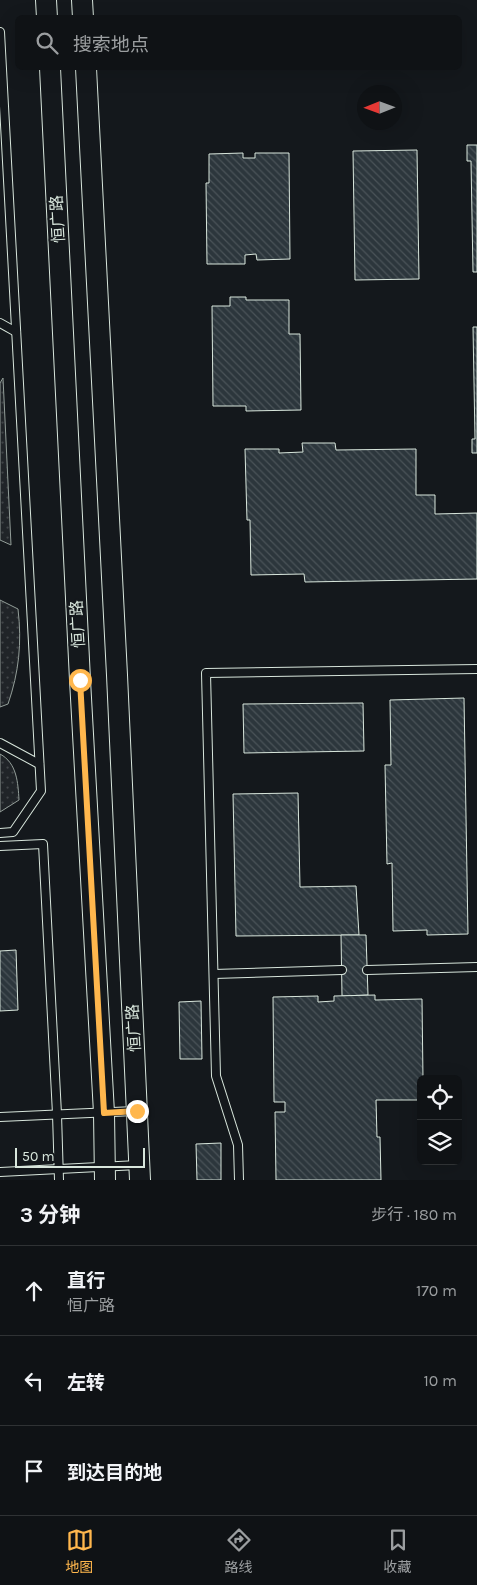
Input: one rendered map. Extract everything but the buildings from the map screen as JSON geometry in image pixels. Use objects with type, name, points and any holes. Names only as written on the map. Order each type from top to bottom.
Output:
[{"type":"street","points":[[46,0],[47,15]]},
{"type":"street","points":[[82,0],[83,15]]},
{"type":"street","name":"恒广路","points":[[50,70],[80,680],[104,1113],[105,1173]]},
{"type":"street","name":"恒广路","points":[[86,70],[118,685],[140,1172]]},
{"type":"lane","points":[[0,32],[40,791],[13,832],[0,833]]},
{"type":"lane","points":[[0,323],[16,332]]},
{"type":"lane","points":[[239,1180],[238,1145],[216,1076],[206,673],[477,669]]},
{"type":"lane","points":[[0,743],[39,764]]},
{"type":"lane","points":[[0,846],[44,844],[59,1180]]},
{"type":"lane","points":[[367,970],[477,967]]},
{"type":"lane","points":[[214,974],[342,970]]},
{"type":"lane","points":[[0,1117],[137,1111]]},
{"type":"lane","points":[[0,1172],[59,1169],[105,1173],[140,1172]]},
{"type":"shaded area","points":[[3,378],[11,545],[0,540],[0,383]]},
{"type":"shaded area","points":[[0,600],[18,609],[20,634],[19,657],[12,692],[8,704],[0,707]]},
{"type":"shaded area","points":[[0,754],[10,763],[16,774],[19,800],[0,812]]},
{"type":"route","points":[[80,680],[104,1113],[137,1111]]}]
